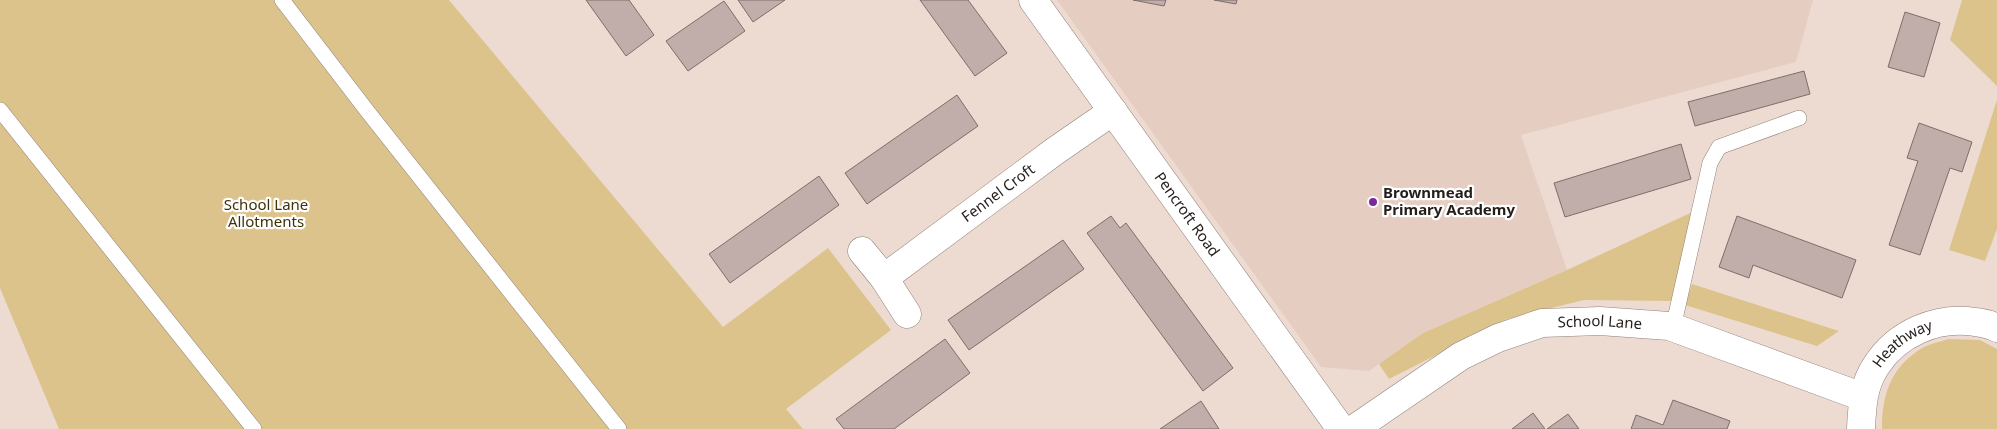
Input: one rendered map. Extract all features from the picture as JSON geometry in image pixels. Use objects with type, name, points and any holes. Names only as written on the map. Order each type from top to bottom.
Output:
[{"type":"street","name":"Pencroft Road","points":[[1033,0],[1342,429]]},
{"type":"street","name":"Fennel Croft","points":[[884,278],[1055,151],[1113,111]]},
{"type":"street","points":[[862,251],[884,278],[907,314]]},
{"type":"street","name":"Heathway","points":[[1861,429],[1863,397],[1875,366],[1897,342],[1926,325],[1959,320],[1995,321]]},
{"type":"street","name":"School Lane","points":[[1354,429],[1462,356],[1498,338],[1542,323],[1600,321],[1673,328],[1863,397]]},
{"type":"lane","points":[[282,0],[368,112],[619,429]]},
{"type":"lane","points":[[0,110],[254,429]]},
{"type":"lane","points":[[1673,328],[1710,163],[1719,147],[1800,118]]},
{"type":"shaded area","name":"Brownmead Primary Academy","points":[[1057,0],[1813,0],[1796,62],[1521,135],[1567,270],[1423,333],[1369,371],[1321,367]]},
{"type":"green space","name":"School Lane Allotments","points":[[0,0],[449,0],[723,327],[828,248],[891,330],[786,409],[803,429],[59,429],[0,288]]},
{"type":"green space","points":[[1962,0],[1997,0],[1997,86],[1950,40]]},
{"type":"green space","points":[[1997,100],[1997,229],[1985,261],[1949,250]]},
{"type":"green space","points":[[1699,209],[1671,301],[1584,300],[1507,319],[1389,379],[1379,364],[1423,333],[1567,270]]},
{"type":"green space","points":[[1692,284],[1839,331],[1817,346],[1685,305]]},
{"type":"green space","points":[[1949,339],[1980,340],[1997,349],[1997,429],[1882,429],[1886,395],[1890,384],[1901,366],[1909,357],[1922,348]]},
{"type":"building","points":[[586,0],[629,0],[654,35],[626,56]]},
{"type":"building","points":[[738,0],[785,0],[753,22]]},
{"type":"building","points":[[920,0],[968,0],[1007,53],[975,76]]},
{"type":"building","points":[[1133,0],[1166,0],[1164,6]]},
{"type":"building","points":[[1214,0],[1237,0],[1236,4]]},
{"type":"building","points":[[724,1],[745,31],[688,71],[666,41]]},
{"type":"building","points":[[1905,12],[1940,23],[1924,77],[1888,67]]},
{"type":"building","points":[[1804,71],[1810,94],[1695,126],[1688,102]]},
{"type":"building","points":[[957,95],[978,126],[867,204],[845,173]]},
{"type":"building","points":[[1919,123],[1972,142],[1962,172],[1950,168],[1920,255],[1889,245],[1918,161],[1907,158]]},
{"type":"building","points":[[1681,144],[1691,179],[1565,217],[1554,183]]},
{"type":"building","points":[[819,176],[839,205],[730,283],[709,254]]},
{"type":"building","points":[[1111,216],[1120,228],[1126,223],[1233,368],[1203,391],[1087,233]]},
{"type":"building","points":[[1737,216],[1856,260],[1842,298],[1753,265],[1749,278],[1719,267]]},
{"type":"building","points":[[1063,240],[1084,269],[969,350],[948,320]]},
{"type":"building","points":[[945,339],[970,373],[894,429],[844,429],[836,419]]},
{"type":"building","points":[[1673,400],[1730,421],[1727,429],[1631,429],[1636,415],[1663,425]]},
{"type":"building","points":[[1201,401],[1219,429],[1160,429]]},
{"type":"building","points":[[1533,413],[1545,429],[1512,429]]},
{"type":"building","points":[[1568,414],[1579,429],[1547,429]]},
{"type":"place","name":"Brownmead Primary Academy","points":[[1373,202]]}]
